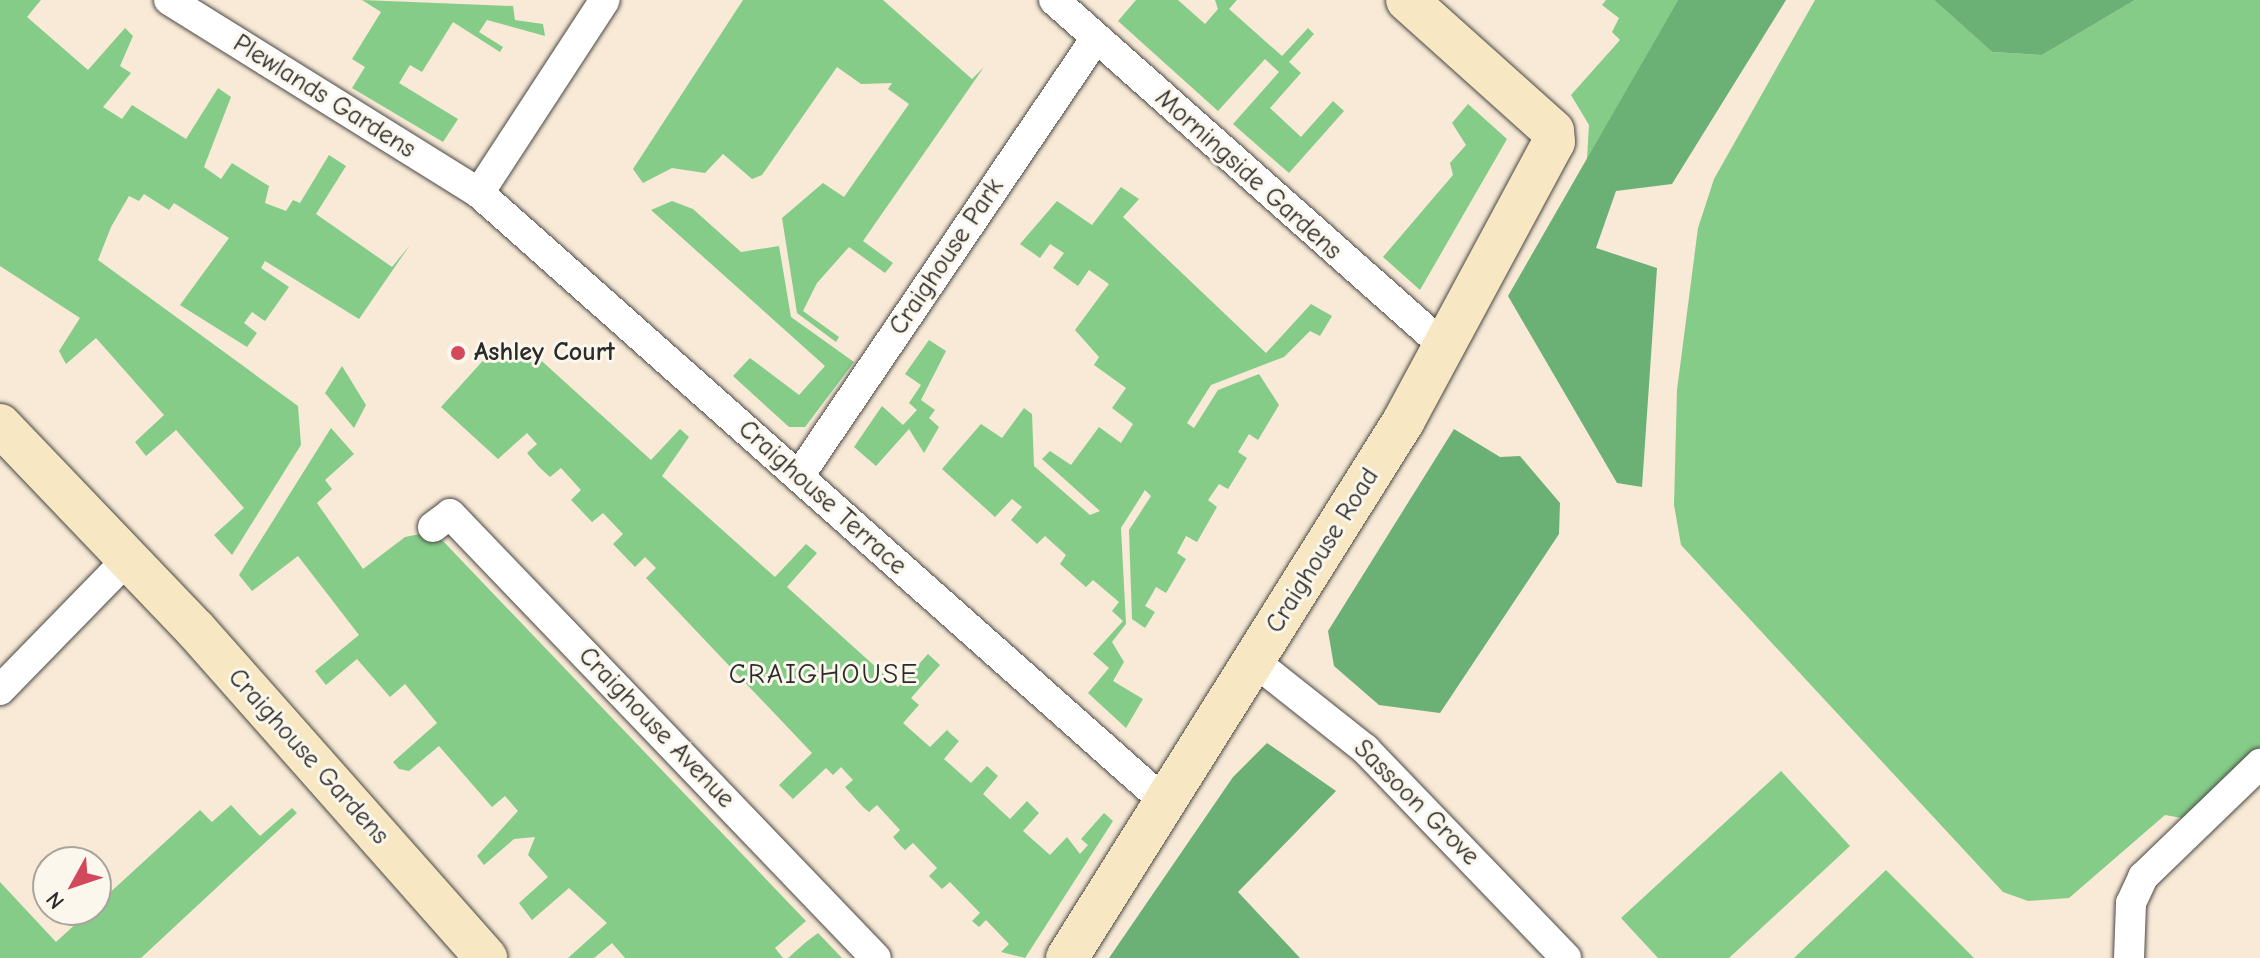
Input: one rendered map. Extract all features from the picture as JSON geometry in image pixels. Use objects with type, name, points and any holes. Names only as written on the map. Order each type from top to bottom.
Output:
[{"type":"street","name":"Plewlands Gardens","points":[[169,0],[479,193]]},
{"type":"street","points":[[479,193],[605,0]]},
{"type":"street","name":"Morningside Gardens","points":[[1054,0],[1445,347]]},
{"type":"street","name":"Craighouse Road","points":[[1067,958],[1254,661],[1445,347],[1554,142],[1553,131],[1407,0]]},
{"type":"street","name":"Craighouse Park","points":[[799,476],[1096,38]]},
{"type":"street","name":"Craighouse Terrace","points":[[479,193],[1165,802]]},
{"type":"street","name":"Craighouse Gardens","points":[[0,425],[129,558],[486,958]]},
{"type":"street","name":"Craighouse Avenue","points":[[433,527],[450,514],[876,958]]},
{"type":"street","points":[[0,690],[129,558]]},
{"type":"street","name":"Sassoon Grove","points":[[1254,661],[1365,749],[1566,958]]},
{"type":"street","points":[[2129,958],[2131,903],[2143,877],[2260,764]]},
{"type":"green space","points":[[0,0],[41,0],[27,17],[88,70],[125,28],[133,36],[120,66],[131,73],[103,107],[122,119],[132,105],[186,139],[218,88],[231,97],[204,167],[221,179],[232,163],[269,186],[265,203],[286,211],[293,200],[300,203],[329,155],[346,166],[316,214],[392,267],[410,245],[359,319],[265,261],[261,268],[289,287],[265,321],[252,312],[244,323],[257,333],[247,347],[180,305],[229,238],[174,203],[169,210],[144,194],[139,201],[129,196],[111,227],[98,260],[298,406],[301,445],[232,555],[214,535],[244,508],[176,430],[146,456],[135,442],[164,415],[96,338],[66,364],[59,351],[80,318],[0,266]]},
{"type":"green space","points":[[362,0],[513,6],[515,20],[543,24],[545,36],[487,20],[479,32],[503,47],[500,52],[453,22],[422,72],[410,65],[399,83],[458,119],[443,142],[352,88],[365,67],[352,59],[381,12]]},
{"type":"green space","points":[[743,0],[883,0],[972,79],[984,67],[863,241],[893,263],[885,273],[849,247],[817,283],[803,311],[839,337],[836,342],[797,313],[782,218],[823,183],[844,197],[909,104],[888,89],[892,83],[861,84],[837,67],[762,175],[752,179],[723,154],[705,173],[672,168],[643,183],[633,169]]},
{"type":"green space","points":[[1136,0],[1178,0],[1205,24],[1218,9],[1215,0],[1237,0],[1229,9],[1282,56],[1308,28],[1314,34],[1289,62],[1301,73],[1270,108],[1301,137],[1333,101],[1344,111],[1289,173],[1233,124],[1279,72],[1265,59],[1218,111],[1118,21]]},
{"type":"green space","points":[[1606,0],[1678,0],[1587,159],[1589,125],[1571,95],[1620,40],[1612,32],[1619,18],[1602,5]]},
{"type":"green space","points":[[1678,0],[1786,0],[1672,184],[1616,191],[1596,248],[1657,268],[1642,487],[1617,483],[1508,296]]},
{"type":"green space","points":[[1815,0],[1934,0],[1992,52],[2042,55],[2135,0],[2260,0],[2260,747],[2182,818],[2165,815],[2069,898],[2028,901],[2003,892],[1681,545],[1674,505],[1677,390],[1698,228],[1714,179]]},
{"type":"green space","points":[[1934,0],[2135,0],[2042,55],[1992,52]]},
{"type":"green space","points":[[1468,104],[1507,139],[1420,290],[1383,257],[1453,175],[1450,163],[1466,145],[1452,123]]},
{"type":"green space","points":[[1121,187],[1139,199],[1123,217],[1266,353],[1311,304],[1332,316],[1320,336],[1310,331],[1284,357],[1211,385],[1187,423],[1194,428],[1218,390],[1259,374],[1279,405],[1258,440],[1249,434],[1238,452],[1247,458],[1228,489],[1219,484],[1208,500],[1217,507],[1197,542],[1186,536],[1177,553],[1186,559],[1166,593],[1156,587],[1145,606],[1155,612],[1145,628],[1132,619],[1129,530],[1151,496],[1145,490],[1121,528],[1126,624],[1112,642],[1124,662],[1113,681],[1143,699],[1126,728],[1088,693],[1109,668],[1093,654],[1123,621],[1112,611],[1119,602],[1093,580],[1086,587],[1060,564],[1066,555],[1045,536],[1037,544],[1011,520],[1022,507],[1012,499],[995,517],[942,469],[981,424],[1002,438],[1024,408],[1032,414],[1034,466],[1090,515],[1100,511],[1042,459],[1050,451],[1071,465],[1099,427],[1121,443],[1133,424],[1112,408],[1126,388],[1094,365],[1099,357],[1075,330],[1109,284],[1089,270],[1078,286],[1053,268],[1064,253],[1050,244],[1040,258],[1020,244],[1057,201],[1092,225]]},
{"type":"green space","points":[[672,201],[693,209],[741,252],[779,246],[791,317],[854,362],[805,427],[789,427],[733,376],[750,358],[799,395],[825,366],[651,210]]},
{"type":"green space","points":[[929,340],[946,351],[921,400],[935,410],[929,418],[939,427],[924,453],[909,429],[876,466],[854,447],[882,406],[903,425],[917,410],[909,403],[921,385],[905,374]]},
{"type":"green space","points":[[524,345],[651,460],[680,429],[689,437],[662,476],[775,577],[806,544],[817,553],[787,587],[898,687],[928,654],[940,665],[911,698],[919,705],[903,723],[930,747],[947,730],[959,741],[944,759],[971,783],[987,766],[998,776],[983,794],[1010,819],[1027,801],[1039,813],[1023,831],[1050,855],[1067,837],[1080,854],[1088,845],[1081,839],[1104,813],[1113,821],[1025,958],[1001,952],[1009,944],[986,920],[979,927],[972,921],[980,913],[950,882],[942,889],[929,876],[937,868],[913,843],[905,850],[899,844],[893,837],[900,830],[877,805],[869,812],[863,807],[845,787],[853,780],[841,767],[833,775],[826,768],[793,799],[779,785],[812,753],[646,578],[656,568],[645,557],[635,567],[613,544],[623,534],[603,513],[592,522],[571,500],[581,490],[561,468],[550,477],[539,467],[527,453],[537,444],[527,433],[498,459],[441,407],[489,354],[510,361]]},
{"type":"green space","points":[[342,366],[366,405],[354,428],[325,393]]},
{"type":"green space","points":[[331,428],[354,454],[325,480],[332,489],[317,503],[363,569],[405,537],[425,533],[443,541],[806,921],[775,948],[783,958],[625,958],[612,943],[594,958],[568,958],[607,923],[569,888],[532,920],[519,903],[548,877],[528,855],[535,837],[514,839],[484,865],[477,856],[518,811],[505,796],[492,807],[439,746],[409,771],[399,769],[393,762],[437,723],[405,684],[390,697],[357,659],[326,685],[315,671],[359,635],[298,556],[252,591],[239,575]]},
{"type":"green space","points":[[1454,429],[1500,457],[1520,456],[1560,503],[1559,534],[1440,713],[1379,705],[1334,666],[1328,631]]},
{"type":"green space","points":[[1267,743],[1336,791],[1238,892],[1300,958],[1109,958],[1233,777]]},
{"type":"green space","points":[[1781,771],[1850,846],[1729,958],[1658,958],[1621,918]]},
{"type":"green space","points":[[231,805],[260,836],[292,808],[297,813],[141,958],[0,958],[0,882],[32,916],[32,926],[41,926],[56,942],[73,926],[112,926],[112,891],[200,810],[212,822]]},
{"type":"green space","points":[[1886,870],[1974,958],[1794,958]]},
{"type":"green space","points":[[818,933],[842,958],[788,958],[806,942]]},
{"type":"place","name":"Ashley Court","points":[[458,353]]},
{"type":"district","name":"CRAIGHOUSE","points":[[824,674]]}]
